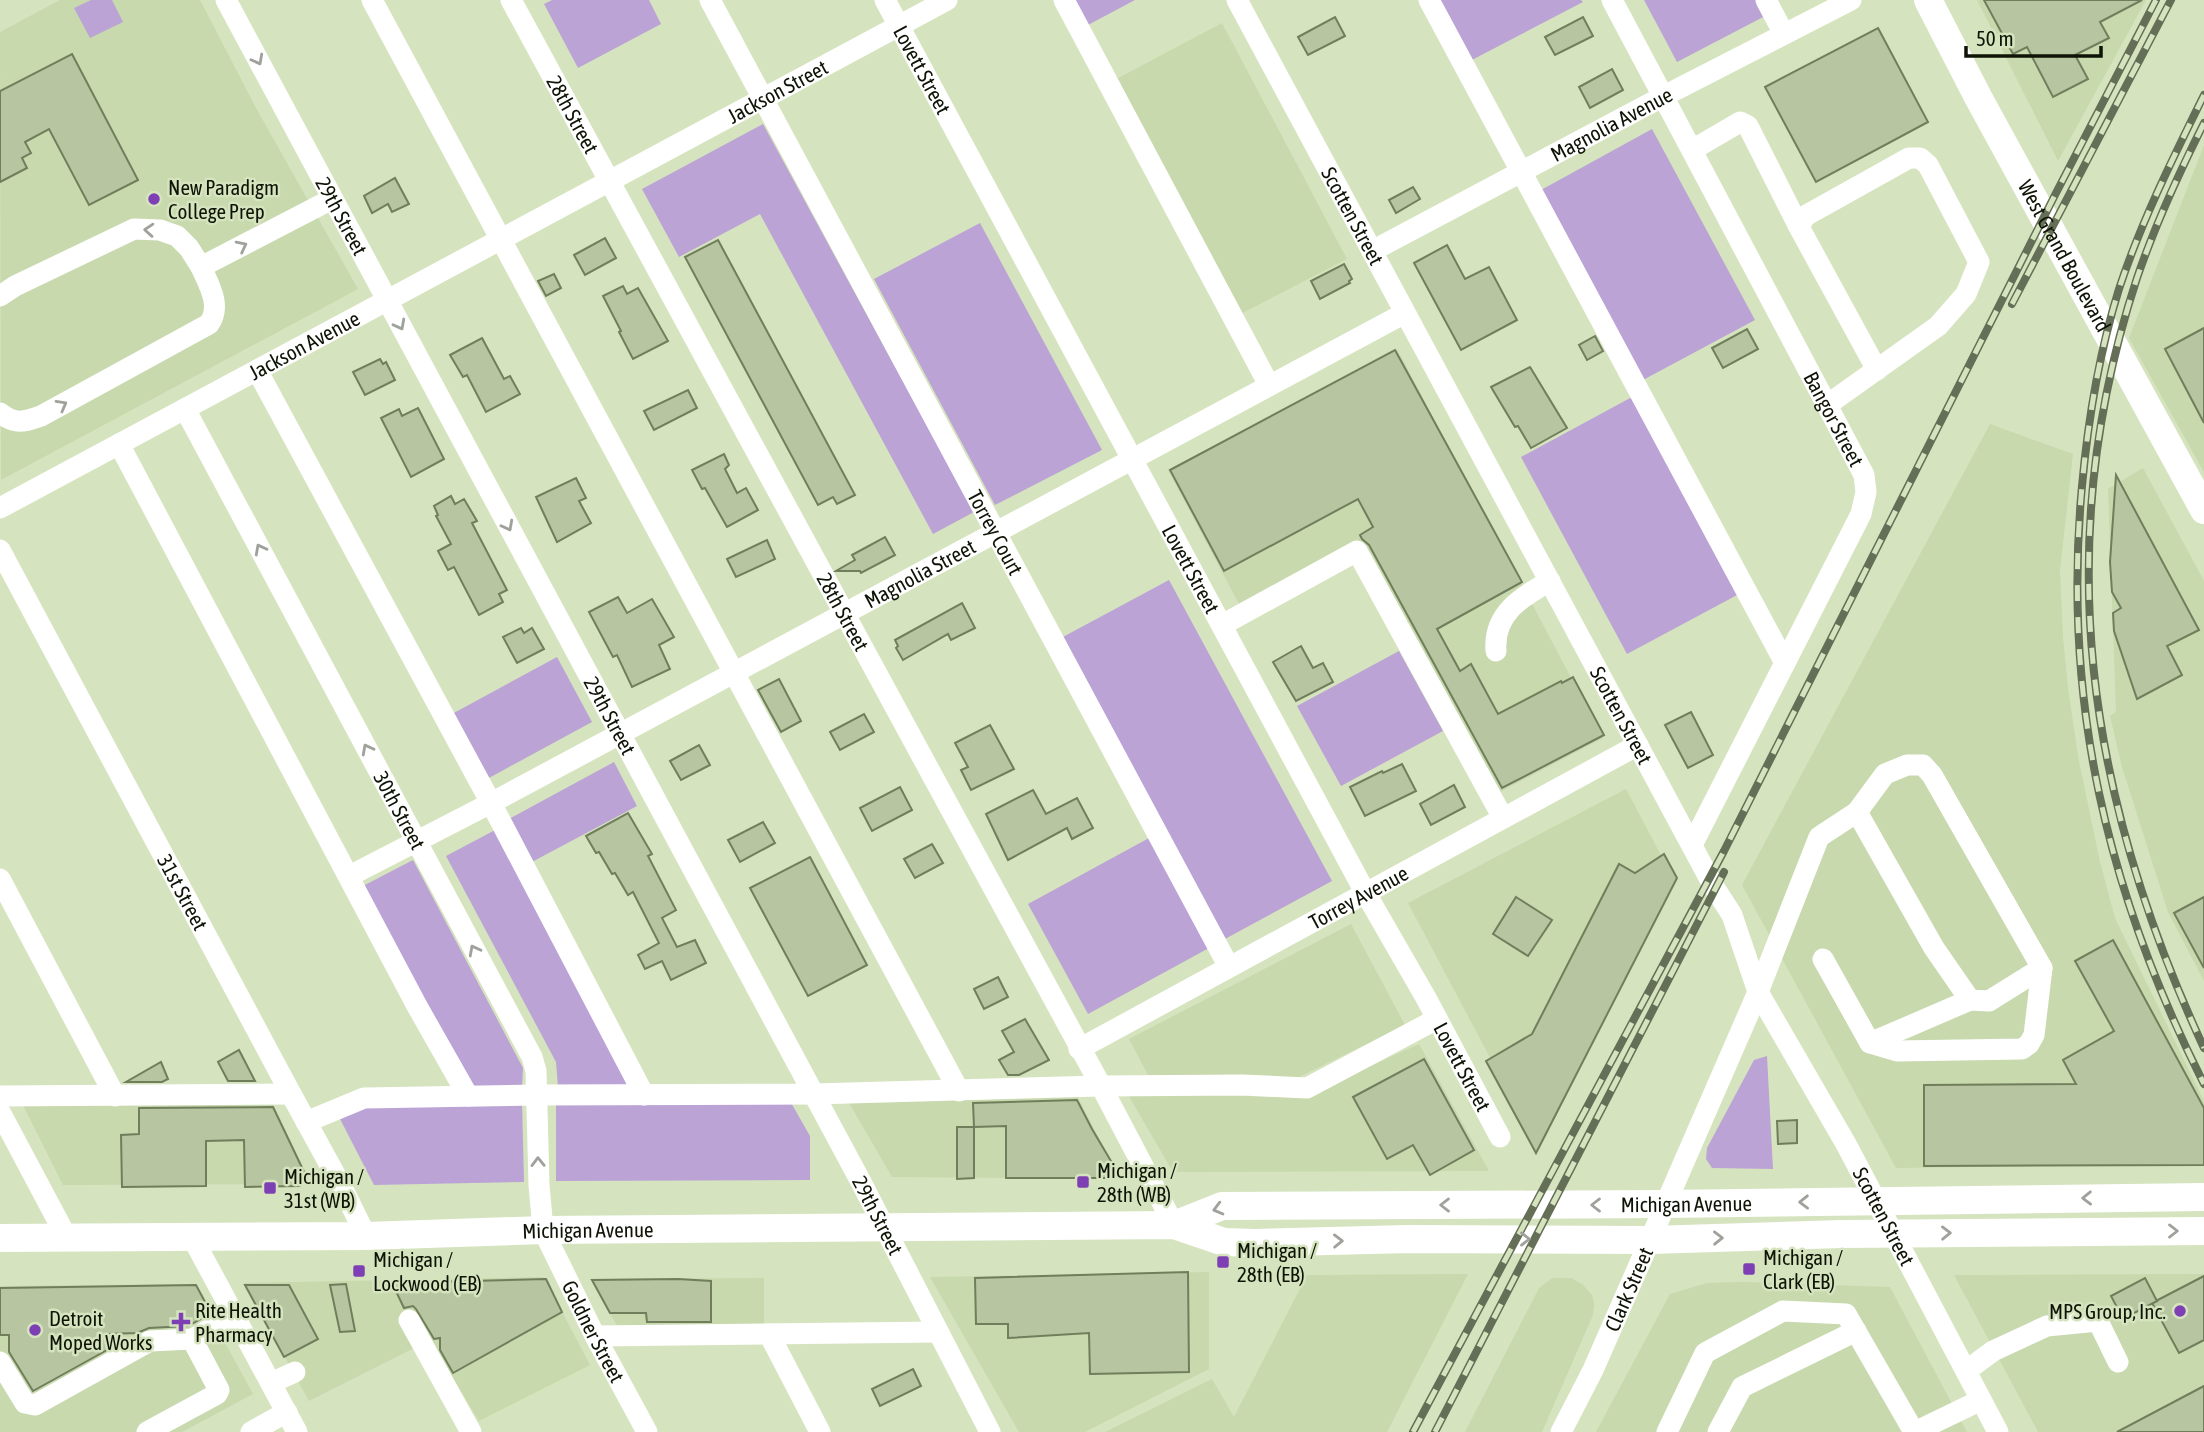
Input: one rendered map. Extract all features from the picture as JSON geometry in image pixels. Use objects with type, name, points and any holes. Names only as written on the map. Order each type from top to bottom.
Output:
[{"type":"main road","name":"West Grand Boulevard","points":[[1928,0],[1978,97],[2203,505]]},
{"type":"main road","name":"Michigan Avenue","points":[[1174,1225],[1222,1206],[2204,1197]]},
{"type":"main road","name":"Michigan Avenue","points":[[0,1238],[1174,1225],[1224,1242],[1408,1239],[1650,1240],[2204,1231]]},
{"type":"street","name":"29th Street","points":[[226,0],[814,1094],[990,1432]]},
{"type":"street","points":[[372,0],[959,1091]]},
{"type":"street","name":"28th Street","points":[[511,0],[1174,1225]]},
{"type":"street","name":"Torrey Court","points":[[710,0],[1228,967]]},
{"type":"street","name":"Lovett Street","points":[[885,0],[1365,892],[1500,1137]]},
{"type":"street","name":"Jackson Street","points":[[609,181],[947,0]]},
{"type":"street","points":[[1064,0],[1269,385]]},
{"type":"street","name":"Scotten Street","points":[[1237,0],[1732,915],[1758,992],[1846,1144],[1998,1432]]},
{"type":"street","points":[[1429,0],[1785,663]]},
{"type":"street","name":"Bangor Street","points":[[1612,0],[1864,475],[1864,503],[1861,514],[1692,845]]},
{"type":"street","points":[[1766,0],[1784,34]]},
{"type":"street","name":"Magnolia Avenue","points":[[1372,251],[1851,0]]},
{"type":"street","points":[[1692,149],[1740,122],[1748,126],[1877,370]]},
{"type":"street","points":[[1800,227],[1805,216],[1909,158],[1920,158],[1928,165],[1979,262],[1965,294],[1938,326],[1827,405]]},
{"type":"street","name":"Jackson Avenue","points":[[0,508],[609,181]]},
{"type":"street","points":[[201,267],[332,198]]},
{"type":"street","points":[[0,296],[15,286],[134,229],[160,230],[177,236],[189,248],[201,267],[215,299],[215,316],[209,324],[41,416],[27,421],[11,421],[0,413]]},
{"type":"street","name":"Magnolia Street","points":[[359,871],[491,803],[1405,313]]},
{"type":"street","points":[[257,370],[491,803],[644,1095]]},
{"type":"street","name":"30th Street","points":[[185,409],[532,1057],[536,1071],[543,1230]]},
{"type":"street","points":[[119,444],[417,1006],[468,1096]]},
{"type":"street","name":"31st Street","points":[[0,550],[366,1236]]},
{"type":"street","points":[[1222,625],[1357,551],[1503,818]]},
{"type":"street","points":[[1496,651],[1495,638],[1500,622],[1511,608],[1528,594],[1550,581]]},
{"type":"street","name":"Torrey Avenue","points":[[1079,1049],[1638,745]]},
{"type":"street","points":[[1823,959],[1870,1043],[1897,1051],[2022,1049],[2034,1035],[2042,968],[1932,775],[1923,765],[1907,765],[1885,774],[1857,812],[1934,948],[1970,1000]]},
{"type":"street","name":"Clark Street","points":[[1561,1432],[1593,1370],[1758,992],[1819,837],[1857,812]]},
{"type":"street","points":[[0,879],[115,1096]]},
{"type":"street","points":[[1870,1043],[1970,1000],[1989,1001],[2042,968]]},
{"type":"street","points":[[306,1122],[363,1098],[814,1094],[1101,1086],[1242,1085],[1307,1088],[1437,1019]]},
{"type":"street","points":[[0,1096],[290,1094]]},
{"type":"street","points":[[0,1112],[67,1238]]},
{"type":"street","name":"Goldner Street","points":[[543,1230],[595,1336],[647,1432]]},
{"type":"street","points":[[192,1237],[297,1432]]},
{"type":"street","points":[[1667,1432],[1705,1353],[1783,1311],[1846,1314],[1914,1432],[1981,1400]]},
{"type":"street","points":[[0,1362],[25,1403],[35,1405],[150,1340],[192,1339],[234,1315]]},
{"type":"street","points":[[409,1320],[471,1432]]},
{"type":"street","points":[[1966,1371],[1993,1351],[2047,1326],[2098,1321],[2118,1362]]},
{"type":"street","points":[[1718,1432],[1742,1387],[1856,1331]]},
{"type":"street","points":[[595,1336],[938,1332]]},
{"type":"street","points":[[769,1334],[820,1432]]},
{"type":"street","points":[[147,1432],[217,1394],[219,1390],[192,1339]]},
{"type":"street","points":[[271,1383],[295,1373]]},
{"type":"street","points":[[251,1432],[287,1412]]},
{"type":"shaded area","name":"New Paradigm College Prep","points":[[60,0],[200,0],[256,108],[358,289],[1,480],[0,32]]},
{"type":"shaded area","points":[[91,0],[112,0],[123,22],[90,38],[74,8]]},
{"type":"shaded area","points":[[552,0],[649,0],[661,24],[578,68],[544,4]]},
{"type":"shaded area","points":[[1074,0],[1135,0],[1088,25]]},
{"type":"shaded area","points":[[1438,0],[1581,0],[1583,2],[1470,61]]},
{"type":"shaded area","points":[[1644,0],[1759,0],[1767,15],[1677,62]]},
{"type":"shaded area","points":[[1977,0],[2146,0],[2058,161]]},
{"type":"shaded area","points":[[1222,23],[1347,259],[1233,318],[1109,83]]},
{"type":"shaded area","points":[[763,124],[974,512],[933,534],[760,214],[679,257],[642,189]]},
{"type":"shaded area","points":[[1652,129],[1755,320],[1643,380],[1541,190]]},
{"type":"shaded area","points":[[2204,145],[2204,472],[2129,338]]},
{"type":"shaded area","points":[[980,223],[1102,450],[995,505],[874,279]]},
{"type":"shaded area","points":[[1397,349],[1603,738],[1498,793],[1372,555],[1248,621],[1168,470]]},
{"type":"shaded area","points":[[1632,397],[1739,594],[1627,654],[1521,457]]},
{"type":"shaded area","points":[[1990,424],[2073,454],[2060,570],[2063,637],[2078,756],[2100,862],[2115,918],[2204,1101],[2204,1164],[1896,1168],[1742,885]]},
{"type":"shaded area","points":[[2143,468],[2204,581],[2204,981],[2168,912],[2122,767],[2110,716],[2116,712],[2108,489]]},
{"type":"shaded area","points":[[1169,580],[1332,881],[1225,939],[1061,638]]},
{"type":"shaded area","points":[[1399,651],[1443,731],[1341,786],[1297,706]]},
{"type":"shaded area","points":[[557,657],[592,722],[487,779],[452,714]]},
{"type":"shaded area","points":[[614,762],[637,806],[530,863],[507,820]]},
{"type":"shaded area","points":[[1626,789],[1674,880],[1539,1150],[1408,903]]},
{"type":"shaded area","points":[[497,829],[626,1070],[627,1085],[558,1087],[556,1062],[446,856]]},
{"type":"shaded area","points":[[1149,838],[1209,948],[1088,1014],[1028,904]]},
{"type":"shaded area","points":[[413,860],[523,1068],[522,1088],[470,1090],[361,887]]},
{"type":"shaded area","points":[[1351,924],[1405,1025],[1291,1081],[1148,1075],[1129,1039]]},
{"type":"shaded area","points":[[1419,1044],[1489,1171],[1173,1172],[1127,1093],[1305,1096]]},
{"type":"shaded area","points":[[1767,1056],[1773,1169],[1712,1168],[1706,1159],[1707,1148],[1754,1060]]},
{"type":"shaded area","points":[[1076,1094],[1120,1179],[892,1177],[848,1101]]},
{"type":"shaded area","points":[[270,1098],[311,1184],[63,1185],[22,1103]]},
{"type":"shaded area","points":[[522,1101],[524,1182],[374,1185],[339,1117],[369,1104]]},
{"type":"shaded area","points":[[556,1101],[790,1101],[810,1136],[810,1180],[556,1181]]},
{"type":"shaded area","points":[[1209,1272],[1209,1369],[1085,1432],[1019,1432],[930,1277]]},
{"type":"shaded area","points":[[1468,1274],[1387,1432],[1105,1432],[1212,1379],[1234,1417],[1307,1275]]},
{"type":"shaded area","points":[[2204,1274],[2204,1432],[2038,1432],[1954,1275]]},
{"type":"shaded area","points":[[544,1277],[590,1365],[479,1421],[431,1342],[309,1401],[244,1283]]},
{"type":"shaded area","points":[[764,1278],[764,1328],[619,1329],[590,1279]]},
{"type":"shaded area","points":[[1552,1278],[1571,1278],[1582,1284],[1592,1295],[1594,1304],[1593,1315],[1542,1432],[1465,1432],[1539,1288]]},
{"type":"shaded area","points":[[1707,1283],[1890,1287],[1967,1432],[1596,1432],[1670,1294]]},
{"type":"shaded area","points":[[193,1284],[253,1394],[182,1432],[0,1432],[0,1286]]},
{"type":"building","points":[[1984,0],[2142,0],[2100,22],[2109,38],[2075,55],[2088,79],[2053,97],[2027,47],[2013,54]]},
{"type":"building","points":[[1335,17],[1345,36],[1308,55],[1298,37]]},
{"type":"building","points":[[1583,17],[1593,36],[1555,55],[1545,37]]},
{"type":"building","points":[[1878,28],[1928,122],[1816,182],[1765,87]]},
{"type":"building","points":[[72,54],[138,180],[89,205],[49,129],[25,142],[31,153],[22,158],[27,168],[0,182],[0,91]]},
{"type":"building","points":[[1612,69],[1623,90],[1590,108],[1579,87]]},
{"type":"building","points":[[395,178],[409,204],[392,212],[388,204],[372,213],[364,196]]},
{"type":"building","points":[[1413,187],[1420,199],[1396,213],[1389,200]]},
{"type":"building","points":[[605,238],[616,258],[585,275],[574,255]]},
{"type":"building","points":[[718,240],[855,495],[837,504],[833,497],[818,505],[685,257]]},
{"type":"building","points":[[1447,245],[1465,279],[1489,267],[1517,320],[1461,350],[1414,263]]},
{"type":"building","points":[[1344,264],[1352,279],[1350,283],[1320,299],[1311,281]]},
{"type":"building","points":[[554,274],[561,288],[546,296],[538,281]]},
{"type":"building","points":[[623,286],[627,294],[638,288],[668,341],[633,359],[603,296]]},
{"type":"building","points":[[2204,328],[2204,423],[2165,349]]},
{"type":"building","points":[[1747,329],[1758,349],[1723,368],[1712,348]]},
{"type":"building","points":[[1595,336],[1603,351],[1587,360],[1579,345]]},
{"type":"building","points":[[482,338],[504,379],[510,376],[520,394],[486,412],[467,375],[463,377],[450,355]]},
{"type":"building","points":[[1395,350],[1522,582],[1437,629],[1460,671],[1471,664],[1498,714],[1573,677],[1604,735],[1502,788],[1369,545],[1360,535],[1373,527],[1358,499],[1224,571],[1170,470]]},
{"type":"building","points":[[380,359],[383,364],[386,362],[395,380],[365,395],[353,372]]},
{"type":"building","points":[[1530,367],[1567,428],[1531,448],[1491,387]]},
{"type":"building","points":[[688,390],[697,408],[654,430],[644,411]]},
{"type":"building","points":[[418,408],[444,459],[411,477],[381,418],[399,409],[402,416]]},
{"type":"building","points":[[724,454],[729,465],[725,469],[737,493],[746,488],[758,510],[727,527],[692,470]]},
{"type":"building","points":[[2116,475],[2199,630],[2167,646],[2182,675],[2137,699],[2114,631],[2113,613],[2121,608],[2112,592],[2110,562]]},
{"type":"building","points":[[576,478],[586,498],[579,501],[591,523],[557,542],[536,497]]},
{"type":"building","points":[[451,496],[455,504],[464,499],[477,521],[472,523],[507,590],[499,594],[503,602],[479,615],[454,567],[448,570],[438,551],[451,544],[436,516],[438,515],[434,506]]},
{"type":"building","points":[[885,537],[895,555],[861,573],[836,571],[855,560],[852,555]]},
{"type":"building","points":[[767,540],[775,559],[736,577],[727,559]]},
{"type":"building","points":[[618,597],[627,613],[652,599],[674,637],[659,645],[670,669],[632,687],[617,655],[613,657],[589,612]]},
{"type":"building","points":[[962,603],[975,628],[951,640],[948,634],[903,660],[895,640]]},
{"type":"building","points":[[521,628],[524,633],[532,628],[544,649],[517,663],[503,637]]},
{"type":"building","points":[[1301,646],[1313,668],[1323,663],[1333,682],[1296,701],[1273,662]]},
{"type":"building","points":[[779,679],[801,721],[781,732],[758,690]]},
{"type":"building","points":[[1691,712],[1713,755],[1688,768],[1665,725]]},
{"type":"building","points":[[864,714],[874,732],[840,750],[830,732]]},
{"type":"building","points":[[990,725],[1014,769],[971,790],[961,770],[968,767],[955,743]]},
{"type":"building","points":[[699,745],[710,765],[681,780],[670,761]]},
{"type":"building","points":[[1402,764],[1416,791],[1365,816],[1350,787]]},
{"type":"building","points":[[1454,785],[1465,807],[1431,825],[1420,804]]},
{"type":"building","points":[[900,787],[912,810],[872,831],[860,808]]},
{"type":"building","points":[[1033,790],[1046,814],[1077,798],[1093,828],[1072,839],[1067,828],[1008,860],[986,814]]},
{"type":"building","points":[[628,813],[652,854],[648,856],[676,910],[662,918],[677,947],[695,940],[706,963],[671,980],[662,961],[645,969],[638,955],[659,943],[633,892],[628,895],[615,873],[612,874],[586,836]]},
{"type":"building","points":[[763,822],[775,843],[740,862],[728,840]]},
{"type":"building","points":[[932,844],[943,863],[915,878],[904,859]]},
{"type":"building","points":[[1664,854],[1677,878],[1536,1153],[1486,1061],[1532,1034],[1619,864],[1635,873]]},
{"type":"building","points":[[810,857],[867,965],[808,996],[750,888]]},
{"type":"building","points":[[1516,897],[1552,920],[1528,956],[1493,934]]},
{"type":"building","points":[[2204,897],[2204,968],[2174,913]]},
{"type":"building","points":[[2113,940],[2204,1108],[2204,1165],[1924,1166],[1924,1085],[2076,1084],[2063,1060],[2114,1031],[2075,961]]},
{"type":"building","points":[[998,977],[1008,997],[984,1009],[974,989]]},
{"type":"building","points":[[1025,1019],[1049,1060],[1019,1075],[1008,1075],[999,1060],[1014,1052],[1002,1031]]},
{"type":"building","points":[[239,1050],[255,1081],[228,1081],[218,1062]]},
{"type":"building","points":[[1424,1059],[1474,1150],[1430,1175],[1413,1145],[1387,1159],[1353,1097]]},
{"type":"building","points":[[161,1062],[168,1079],[162,1082],[126,1082]]},
{"type":"building","points":[[1077,1100],[1121,1178],[1006,1178],[1006,1126],[974,1127],[973,1103]]},
{"type":"building","points":[[273,1107],[306,1176],[300,1186],[245,1187],[244,1140],[206,1141],[206,1186],[122,1187],[121,1135],[139,1134],[139,1108]]},
{"type":"building","points":[[1797,1120],[1797,1143],[1778,1144],[1777,1121]]},
{"type":"building","points":[[957,1127],[974,1127],[974,1178],[957,1179]]},
{"type":"building","points":[[1188,1272],[1189,1372],[1090,1374],[1089,1333],[1008,1338],[1008,1324],[976,1324],[975,1278]]},
{"type":"building","name":"MPS Group, Inc.","points":[[2204,1276],[2204,1340],[2179,1353],[2152,1303]]},
{"type":"building","points":[[2145,1278],[2157,1301],[2123,1319],[2111,1296]]},
{"type":"building","points":[[546,1279],[562,1312],[453,1373],[440,1350],[440,1338],[434,1339],[413,1306],[404,1308],[392,1283]]},
{"type":"building","points":[[592,1280],[711,1281],[711,1322],[647,1322],[646,1313],[610,1313]]},
{"type":"building","points":[[346,1284],[355,1331],[340,1332],[330,1285]]},
{"type":"building","points":[[196,1285],[211,1313],[188,1326],[107,1334],[107,1350],[33,1391],[9,1352],[9,1335],[0,1335],[0,1288]]},
{"type":"building","points":[[245,1285],[289,1285],[318,1339],[284,1357]]},
{"type":"building","points":[[913,1369],[921,1386],[880,1406],[872,1389]]},
{"type":"building","points":[[2204,1386],[2204,1432],[2117,1432]]},
{"type":"railway","points":[[1413,1432],[1724,851],[2156,0]]},
{"type":"railway","points":[[2012,304],[2171,0]]},
{"type":"railway","points":[[2204,95],[2147,215],[2112,313],[2095,387],[2088,436],[2082,486],[2078,566],[2079,643],[2086,719],[2099,794],[2117,867],[2141,940],[2170,1012],[2204,1084]]},
{"type":"railway","points":[[2204,123],[2144,258],[2110,377],[2094,476],[2089,573],[2094,669],[2108,764],[2132,859],[2164,954],[2204,1048]]},
{"type":"railway","points":[[1435,1432],[1724,872]]},
{"type":"place","name":"New Paradigm College Prep","points":[[154,199]]},
{"type":"place","name":"Michigan / 28th (WB)","points":[[1083,1182]]},
{"type":"place","name":"Michigan / 31st (WB)","points":[[270,1188]]},
{"type":"place","name":"Michigan / 28th (EB)","points":[[1223,1262]]},
{"type":"place","name":"Michigan / Clark (EB)","points":[[1749,1269]]},
{"type":"place","name":"Michigan / Lockwood (EB)","points":[[359,1271]]},
{"type":"place","name":"MPS Group, Inc.","points":[[2180,1311]]},
{"type":"place","name":"Rite Health Pharmacy","points":[[181,1322]]},
{"type":"place","name":"Detroit Moped Works","points":[[35,1330]]}]
